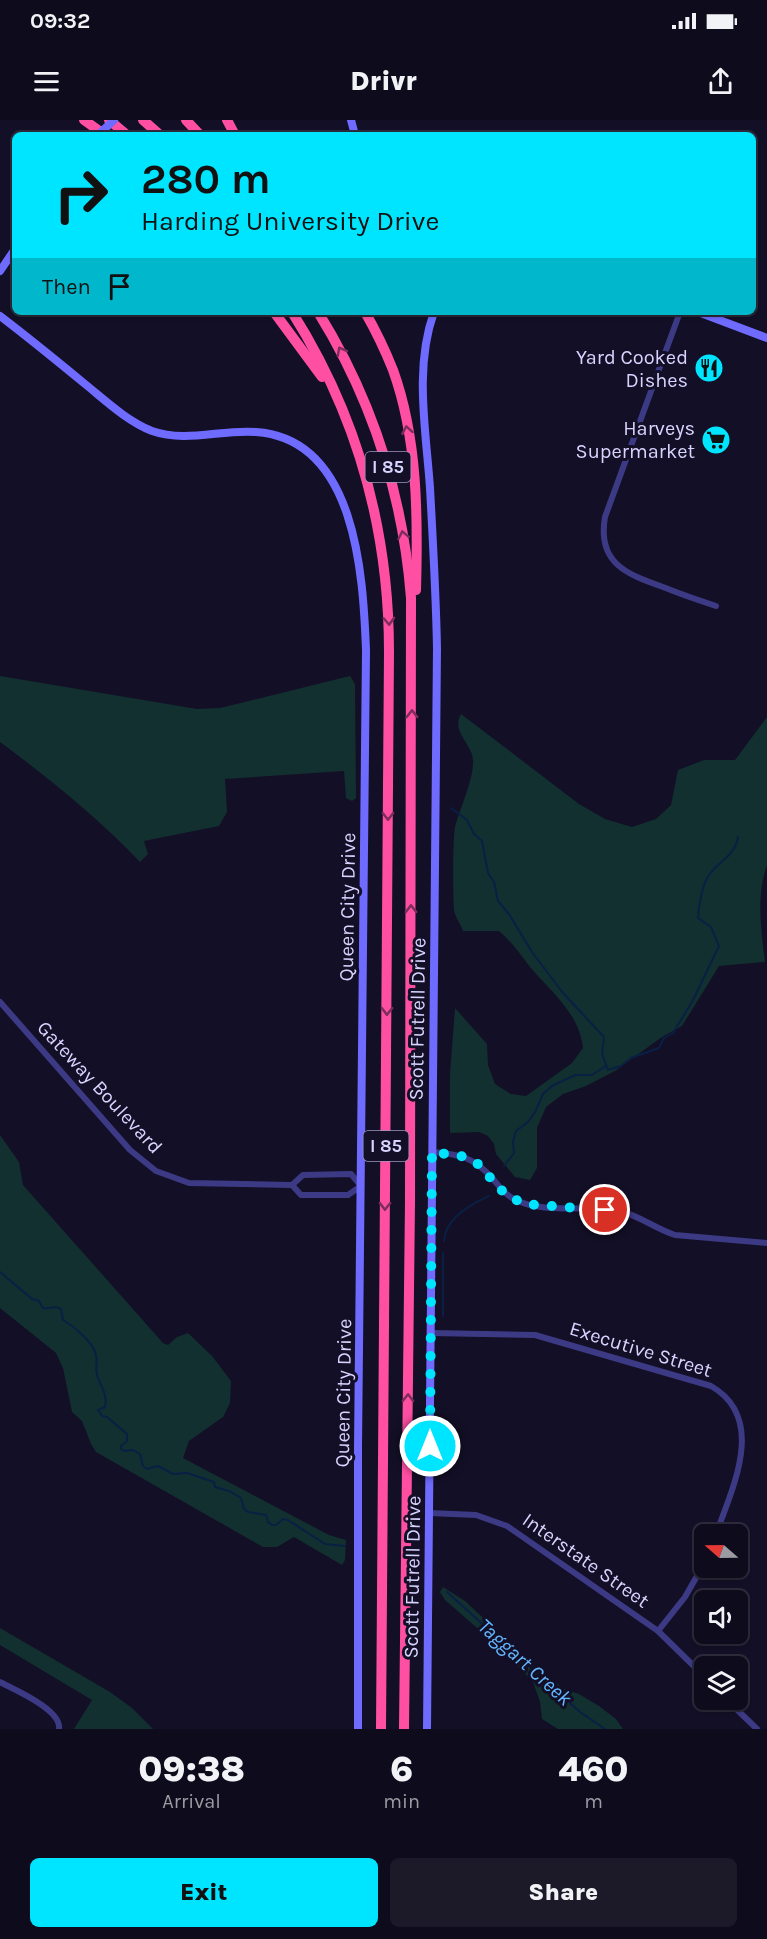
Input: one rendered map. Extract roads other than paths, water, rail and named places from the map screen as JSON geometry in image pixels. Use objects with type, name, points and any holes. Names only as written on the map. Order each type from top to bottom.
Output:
[{"type":"highway","points":[[84,120],[101,132]]},
{"type":"highway","points":[[110,120],[124,132]]},
{"type":"highway","points":[[143,120],[157,132]]},
{"type":"highway","points":[[186,120],[197,132]]},
{"type":"highway","points":[[276,315],[307,355],[345,412]]},
{"type":"highway","name":"I 85","points":[[294,315],[312,344],[345,412],[363,465],[378,525],[387,588],[389,623],[381,1729]]},
{"type":"highway","name":"I 85","points":[[320,315],[343,354],[362,394],[387,464],[408,561],[413,635],[404,1729]]},
{"type":"highway","points":[[367,315],[393,371],[409,439],[417,550],[413,635]]},
{"type":"street","points":[[101,132],[114,120]]},
{"type":"street","points":[[0,272],[12,254]]},
{"type":"street","name":"Scott Futrell Drive","points":[[426,1729],[437,648],[435,569],[422,383],[426,344],[433,315]]},
{"type":"street","points":[[679,315],[605,517],[604,538],[612,561],[632,576],[716,606]]},
{"type":"street","points":[[706,315],[767,338]]},
{"type":"street","name":"Queen City Drive","points":[[0,316],[135,422],[154,431],[179,435],[250,431],[279,435],[298,444],[315,457],[337,489],[356,546],[364,610],[365,808],[358,1729]]},
{"type":"street","name":"Gateway Boulevard","points":[[0,1002],[130,1150],[152,1168],[169,1177],[189,1183],[292,1185],[303,1175],[351,1174],[361,1186],[348,1195],[301,1195],[292,1185]]},
{"type":"street","points":[[432,1152],[461,1156],[476,1162],[505,1194],[524,1204],[620,1211],[641,1218],[662,1231],[675,1235],[767,1244]]},
{"type":"street","name":"Executive Street","points":[[431,1333],[535,1335],[711,1386],[728,1397],[742,1417],[747,1443],[720,1524]]},
{"type":"street","name":"Interstate Street","points":[[429,1513],[476,1515],[502,1523],[658,1631],[694,1666]]},
{"type":"street","points":[[658,1631],[685,1597],[696,1578]]},
{"type":"street","points":[[0,1682],[52,1712],[59,1720],[59,1729]]},
{"type":"street","points":[[737,1710],[757,1729]]},
{"type":"waterway","points":[[451,808],[467,820],[474,834],[482,841],[488,873],[494,882],[498,901],[509,914],[532,952],[563,993],[604,1037],[602,1054],[608,1070],[621,1066],[631,1058],[659,1048],[664,1038],[673,1033],[692,1002],[719,946],[711,927],[698,918],[703,890],[709,875],[734,849],[738,837]]},
{"type":"waterway","points":[[504,1166],[514,1153],[513,1141],[516,1131],[528,1122],[543,1094],[552,1086],[575,1075],[592,1075],[606,1066]]},
{"type":"waterway","points":[[444,1241],[445,1233],[454,1219],[467,1208],[489,1196]]},
{"type":"waterway","points":[[443,1253],[443,1316]]},
{"type":"waterway","name":"Taggart Creek","points":[[0,1272],[32,1299],[39,1301],[43,1308],[61,1309],[63,1320],[91,1345],[97,1358],[96,1370],[105,1398],[105,1407],[98,1410],[102,1416],[107,1417],[127,1434],[127,1441],[121,1449],[133,1450],[140,1454],[143,1466],[147,1469],[158,1466],[173,1474],[187,1473],[214,1482],[215,1487],[241,1498],[244,1509],[248,1512],[266,1515],[268,1522],[272,1525],[276,1525],[283,1519],[288,1520],[325,1544],[345,1546]]},
{"type":"waterway","name":"Taggart Creek","points":[[447,1592],[580,1712],[605,1729]]},
{"type":"place","name":"Yard Cooked Dishes","points":[[709,368]]},
{"type":"place","name":"Harveys Supermarket","points":[[716,440]]}]
